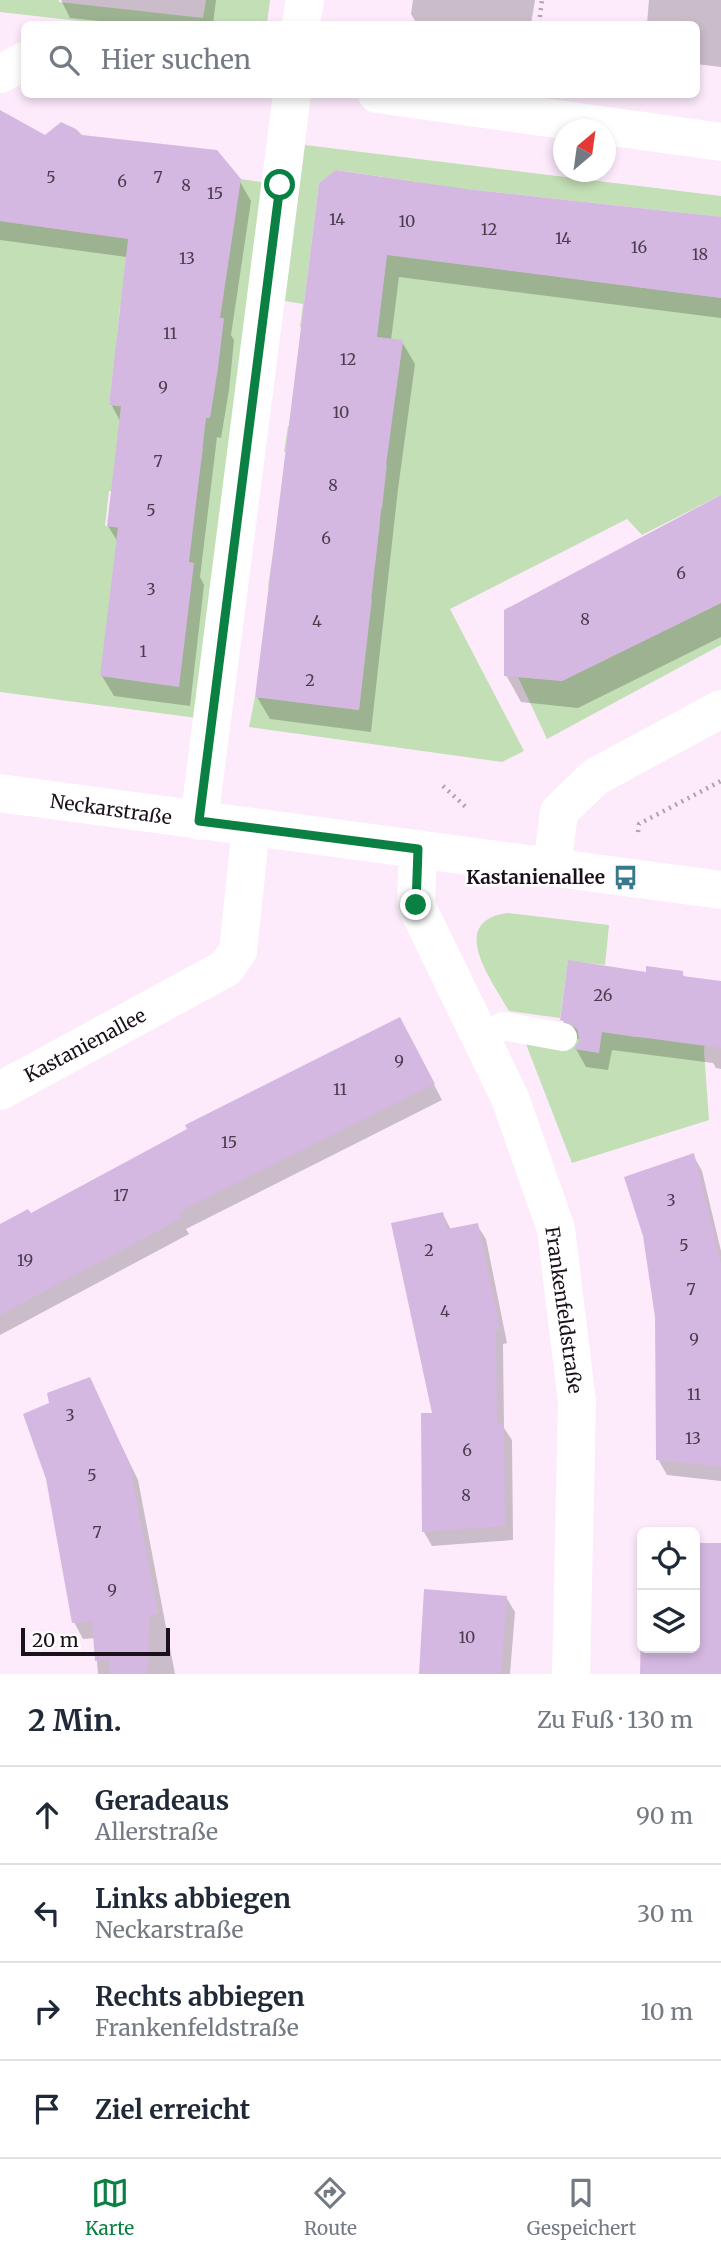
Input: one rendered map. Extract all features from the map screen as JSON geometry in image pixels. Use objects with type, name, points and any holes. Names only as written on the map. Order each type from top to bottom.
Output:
[{"type":"street","points":[[301,21],[304,0]]},
{"type":"street","points":[[0,75],[21,63]]},
{"type":"street","points":[[199,821],[291,98]]},
{"type":"street","points":[[406,98],[721,142]]},
{"type":"street","points":[[552,867],[559,812],[595,778],[721,709]]},
{"type":"street","name":"Neckarstraße","points":[[0,793],[721,890]]},
{"type":"street","name":"Kastanienallee","points":[[0,1091],[226,968],[238,951],[251,827]]},
{"type":"street","name":"Frankenfeldstraße","points":[[418,849],[416,905],[510,1098],[556,1229],[577,1402],[571,1674]]},
{"type":"lane","points":[[481,1037],[503,1026],[562,1037]]},
{"type":"path","points":[[539,21],[542,0]]},
{"type":"path","points":[[636,842],[639,824],[721,781]]},
{"type":"path","points":[[443,786],[473,813]]},
{"type":"green space","points":[[0,0],[59,0],[203,18],[206,0],[270,0],[267,21],[80,21],[0,12]]},
{"type":"green space","points":[[305,145],[553,175],[553,182],[607,182],[721,196],[721,217],[457,188],[337,170],[319,183],[304,304],[379,314],[387,254],[721,298],[721,495],[642,535],[627,519],[450,609],[524,751],[502,762],[249,727],[255,697],[359,710],[372,599],[268,587],[273,553],[375,564],[380,523],[365,507],[382,509],[387,465],[284,452],[288,426],[389,439],[380,380],[397,382],[403,341],[300,327],[303,304],[285,301]]},
{"type":"green space","points":[[241,179],[280,185],[212,720],[0,692],[0,221],[94,234]],"holes":[[[120,306],[223,319],[210,418],[109,405],[114,363],[133,350],[116,347]],[[118,437],[203,448],[191,537],[105,526],[109,491],[135,494]]]},
{"type":"green space","points":[[721,603],[721,645],[547,739],[518,677],[562,681]]},
{"type":"green space","points":[[507,913],[609,925],[605,965],[568,961],[560,1018],[509,1011],[485,970],[477,940],[479,928],[489,919]]},
{"type":"green space","points":[[564,1026],[635,1037],[705,1039],[709,1120],[572,1163],[524,1039]]},
{"type":"building","points":[[0,110],[45,135],[61,122],[82,135],[217,150],[241,179],[220,318],[224,318],[218,368],[210,418],[206,418],[189,562],[194,563],[179,687],[100,676],[118,527],[107,526],[121,406],[109,405],[128,239],[0,221]]},
{"type":"building","points":[[336,170],[457,188],[721,217],[721,298],[387,255],[377,337],[403,340],[386,465],[359,710],[255,697],[319,183]]},
{"type":"building","points":[[721,495],[721,603],[562,681],[504,676],[504,610]]},
{"type":"building","points":[[568,960],[646,972],[646,966],[683,971],[683,976],[721,981],[721,1048],[602,1032],[599,1053],[574,1049],[579,1041],[578,1031],[573,1024],[560,1020]]},
{"type":"building","points":[[400,1017],[435,1084],[179,1212],[182,1218],[0,1315],[0,1224],[28,1209],[31,1213],[187,1129],[185,1125]]},
{"type":"building","points":[[694,1153],[721,1264],[721,1467],[656,1460],[655,1317],[643,1236],[624,1177]]},
{"type":"building","points":[[443,1212],[447,1229],[478,1223],[500,1329],[496,1330],[497,1424],[504,1424],[505,1526],[422,1532],[421,1413],[432,1413],[391,1223]]},
{"type":"building","points":[[90,1377],[129,1462],[158,1614],[149,1616],[148,1674],[109,1674],[109,1659],[95,1661],[92,1621],[72,1623],[46,1479],[23,1414],[49,1403],[47,1393]]},
{"type":"building","points":[[700,1543],[721,1543],[721,1674],[640,1674],[640,1653],[700,1653]]},
{"type":"building","points":[[424,1589],[507,1596],[501,1674],[419,1674]]},
{"type":"place","name":"Kastanienallee","points":[[625,877]]},
{"type":"route","points":[[280,185],[199,821],[418,849],[416,905]]}]
